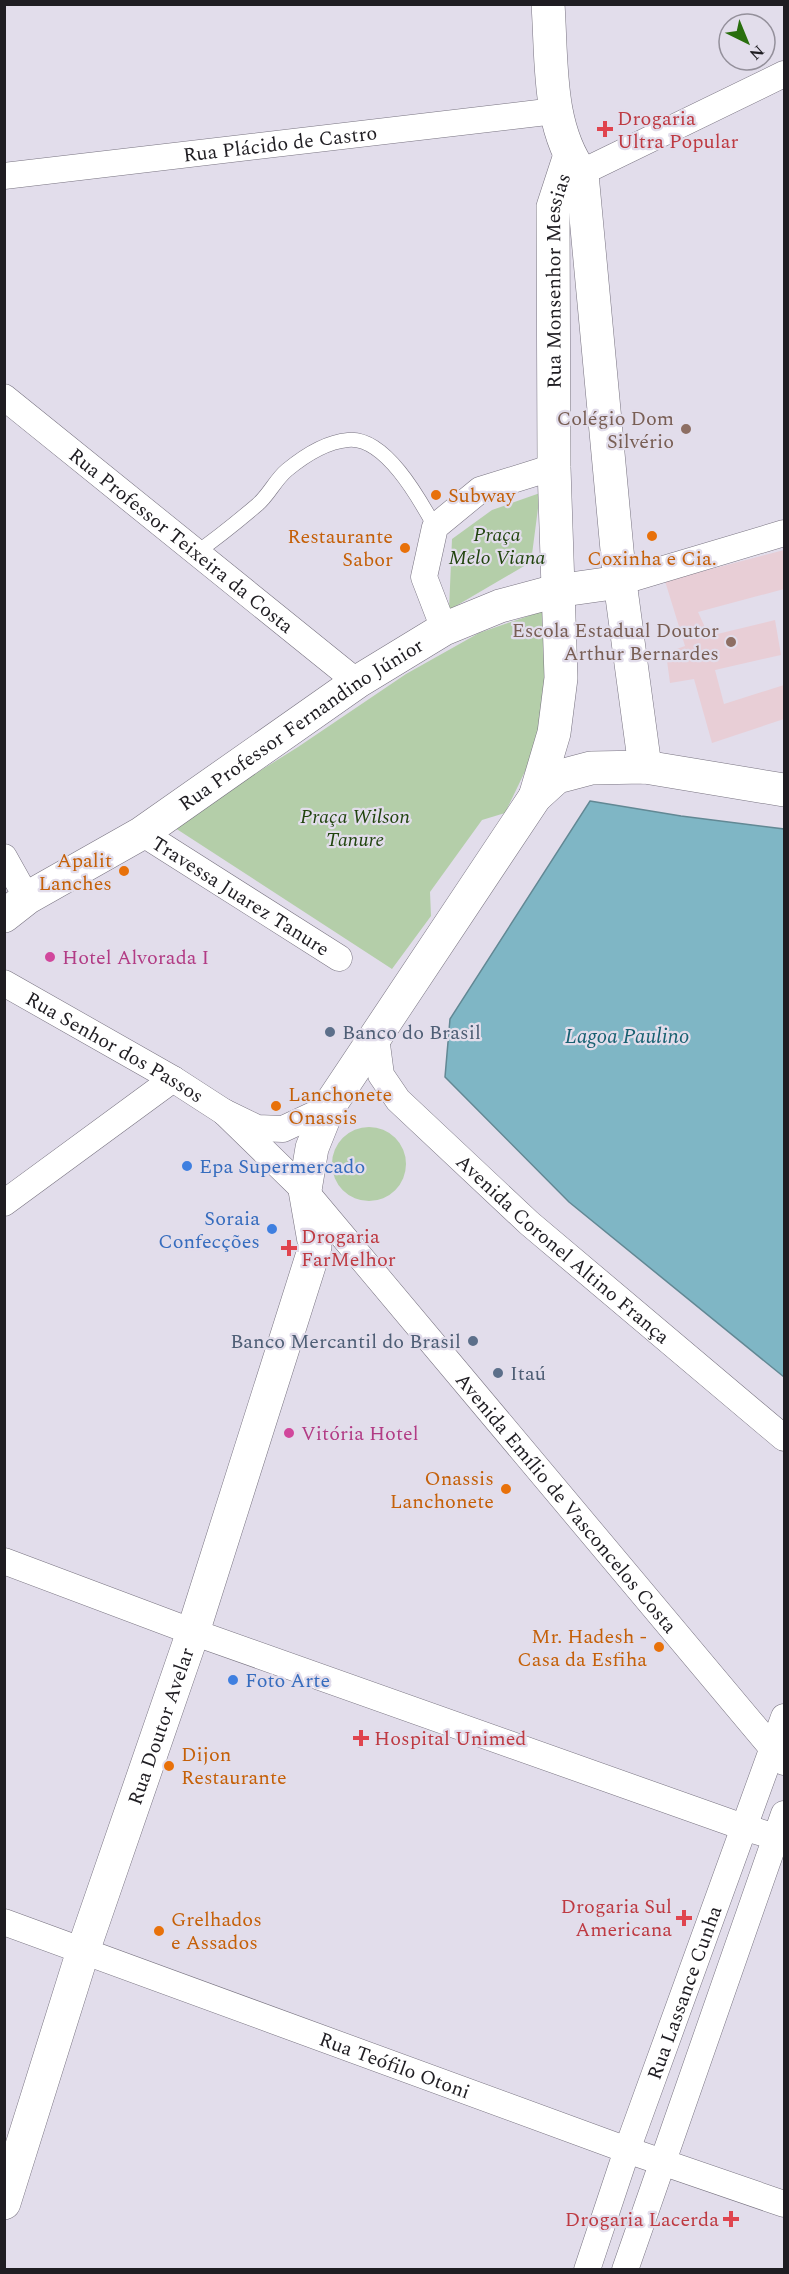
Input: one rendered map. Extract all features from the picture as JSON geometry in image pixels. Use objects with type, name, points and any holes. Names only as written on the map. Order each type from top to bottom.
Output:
[{"type":"main road","name":"Rua Monsenhor Messias","points":[[548,4],[555,111],[570,172],[645,767]]},
{"type":"main road","name":"Rua Monsenhor Messias","points":[[535,797],[554,733],[561,678],[556,591],[553,207],[570,172]]},
{"type":"main road","name":"Rua Professor Fernandino Júnior","points":[[16,907],[142,833],[357,682],[444,629],[500,606],[556,591],[620,582]]},
{"type":"main road","points":[[303,1189],[312,1148],[328,1108],[535,797],[557,777],[591,768],[645,767],[784,790]]},
{"type":"main road","name":"Rua Doutor Avelar","points":[[4,2203],[83,1951],[193,1632],[315,1247],[303,1189]]},
{"type":"street","points":[[570,172],[784,74]]},
{"type":"street","name":"Rua Plácido de Castro","points":[[4,176],[555,111]]},
{"type":"street","name":"Rua Professor Teixeira da Costa","points":[[4,397],[357,682]]},
{"type":"street","points":[[444,629],[423,577],[435,527],[480,490],[554,467]]},
{"type":"street","points":[[620,582],[784,533]]},
{"type":"street","name":"Travessa Juarez Tanure","points":[[142,833],[339,958]]},
{"type":"street","points":[[4,857],[16,907]]},
{"type":"street","name":"Rua Senhor dos Passos","points":[[4,983],[173,1079],[224,1112],[257,1128],[283,1128],[328,1108]]},
{"type":"street","name":"Avenida Coronel Altino França","points":[[376,1037],[381,1075],[398,1100],[529,1224],[784,1438]]},
{"type":"street","points":[[4,1203],[173,1079]]},
{"type":"street","name":"Rua Senhor dos Passos","points":[[224,1112],[303,1189],[362,1258]]},
{"type":"street","name":"Avenida Emílio de Vasconcelos Costa","points":[[362,1258],[779,1755]]},
{"type":"street","points":[[4,1561],[193,1632],[746,1828],[780,1825]]},
{"type":"street","name":"Rua Lassance Cunha","points":[[587,2270],[627,2150],[746,1828],[779,1755],[784,1717]]},
{"type":"street","name":"Rua Lassance Cunha","points":[[625,2270],[780,1825]]},
{"type":"street","name":"Rua Teófilo Otoni","points":[[4,1922],[662,2163],[784,2204]]},
{"type":"lane","points":[[196,553],[227,532],[259,504],[280,477],[299,461],[315,450],[349,440],[362,442],[378,450],[390,460],[421,502],[435,527]]},
{"type":"shaded area","name":"Escola Estadual Doutor Arthur Bernardes","points":[[784,550],[784,589],[698,612],[709,636],[775,620],[781,655],[715,670],[724,704],[784,685],[784,719],[712,743],[694,679],[670,683],[666,653],[685,646],[665,581]]},
{"type":"green space","name":"Praça Melo Viana","points":[[540,493],[531,562],[449,610],[452,539],[492,510]]},
{"type":"green space","name":"Praça Wilson Tanure","points":[[546,610],[550,680],[531,759],[505,813],[482,820],[430,892],[431,916],[392,969],[172,826],[298,747],[406,674],[479,633]]},
{"type":"green space","points":[[369,1127],[383,1130],[395,1138],[403,1150],[406,1164],[403,1178],[395,1190],[383,1198],[369,1201],[355,1198],[343,1190],[335,1178],[332,1164],[335,1150],[343,1138],[355,1130]]},
{"type":"water","name":"Lagoa Paulino","points":[[590,801],[681,816],[784,829],[784,1377],[569,1202],[445,1077],[450,1019]]},
{"type":"place","name":"Drogaria Ultra Popular","points":[[605,129]]},
{"type":"place","name":"Colégio Dom Silvério","points":[[686,429]]},
{"type":"place","name":"Subway","points":[[436,495]]},
{"type":"place","name":"Coxinha e Cia.","points":[[652,536]]},
{"type":"place","name":"Restaurante Sabor","points":[[405,548]]},
{"type":"place","name":"Escola Estadual Doutor Arthur Bernardes","points":[[731,642]]},
{"type":"place","name":"Apalit Lanches","points":[[124,871]]},
{"type":"place","name":"Hotel Alvorada I","points":[[50,957]]},
{"type":"place","name":"Banco do Brasil","points":[[330,1032]]},
{"type":"place","name":"Lanchonete Onassis","points":[[276,1106]]},
{"type":"place","name":"Epa Supermercado","points":[[187,1166]]},
{"type":"place","name":"Soraia Confecções","points":[[272,1229]]},
{"type":"place","name":"Drogaria FarMelhor","points":[[289,1248]]},
{"type":"place","name":"Banco Mercantil do Brasil","points":[[473,1341]]},
{"type":"place","name":"Itaú","points":[[498,1373]]},
{"type":"place","name":"Vitória Hotel","points":[[289,1433]]},
{"type":"place","name":"Onassis Lanchonete","points":[[506,1489]]},
{"type":"place","name":"Mr. Hadesh - Casa da Esfiha","points":[[659,1647]]},
{"type":"place","name":"Foto Arte","points":[[233,1680]]},
{"type":"place","name":"Hospital Unimed","points":[[361,1738]]},
{"type":"place","name":"Dijon Restaurante","points":[[169,1766]]},
{"type":"place","name":"Drogaria Sul Americana","points":[[684,1918]]},
{"type":"place","name":"Grelhados e Assados","points":[[159,1931]]},
{"type":"place","name":"Drogaria Lacerda","points":[[731,2219]]}]
